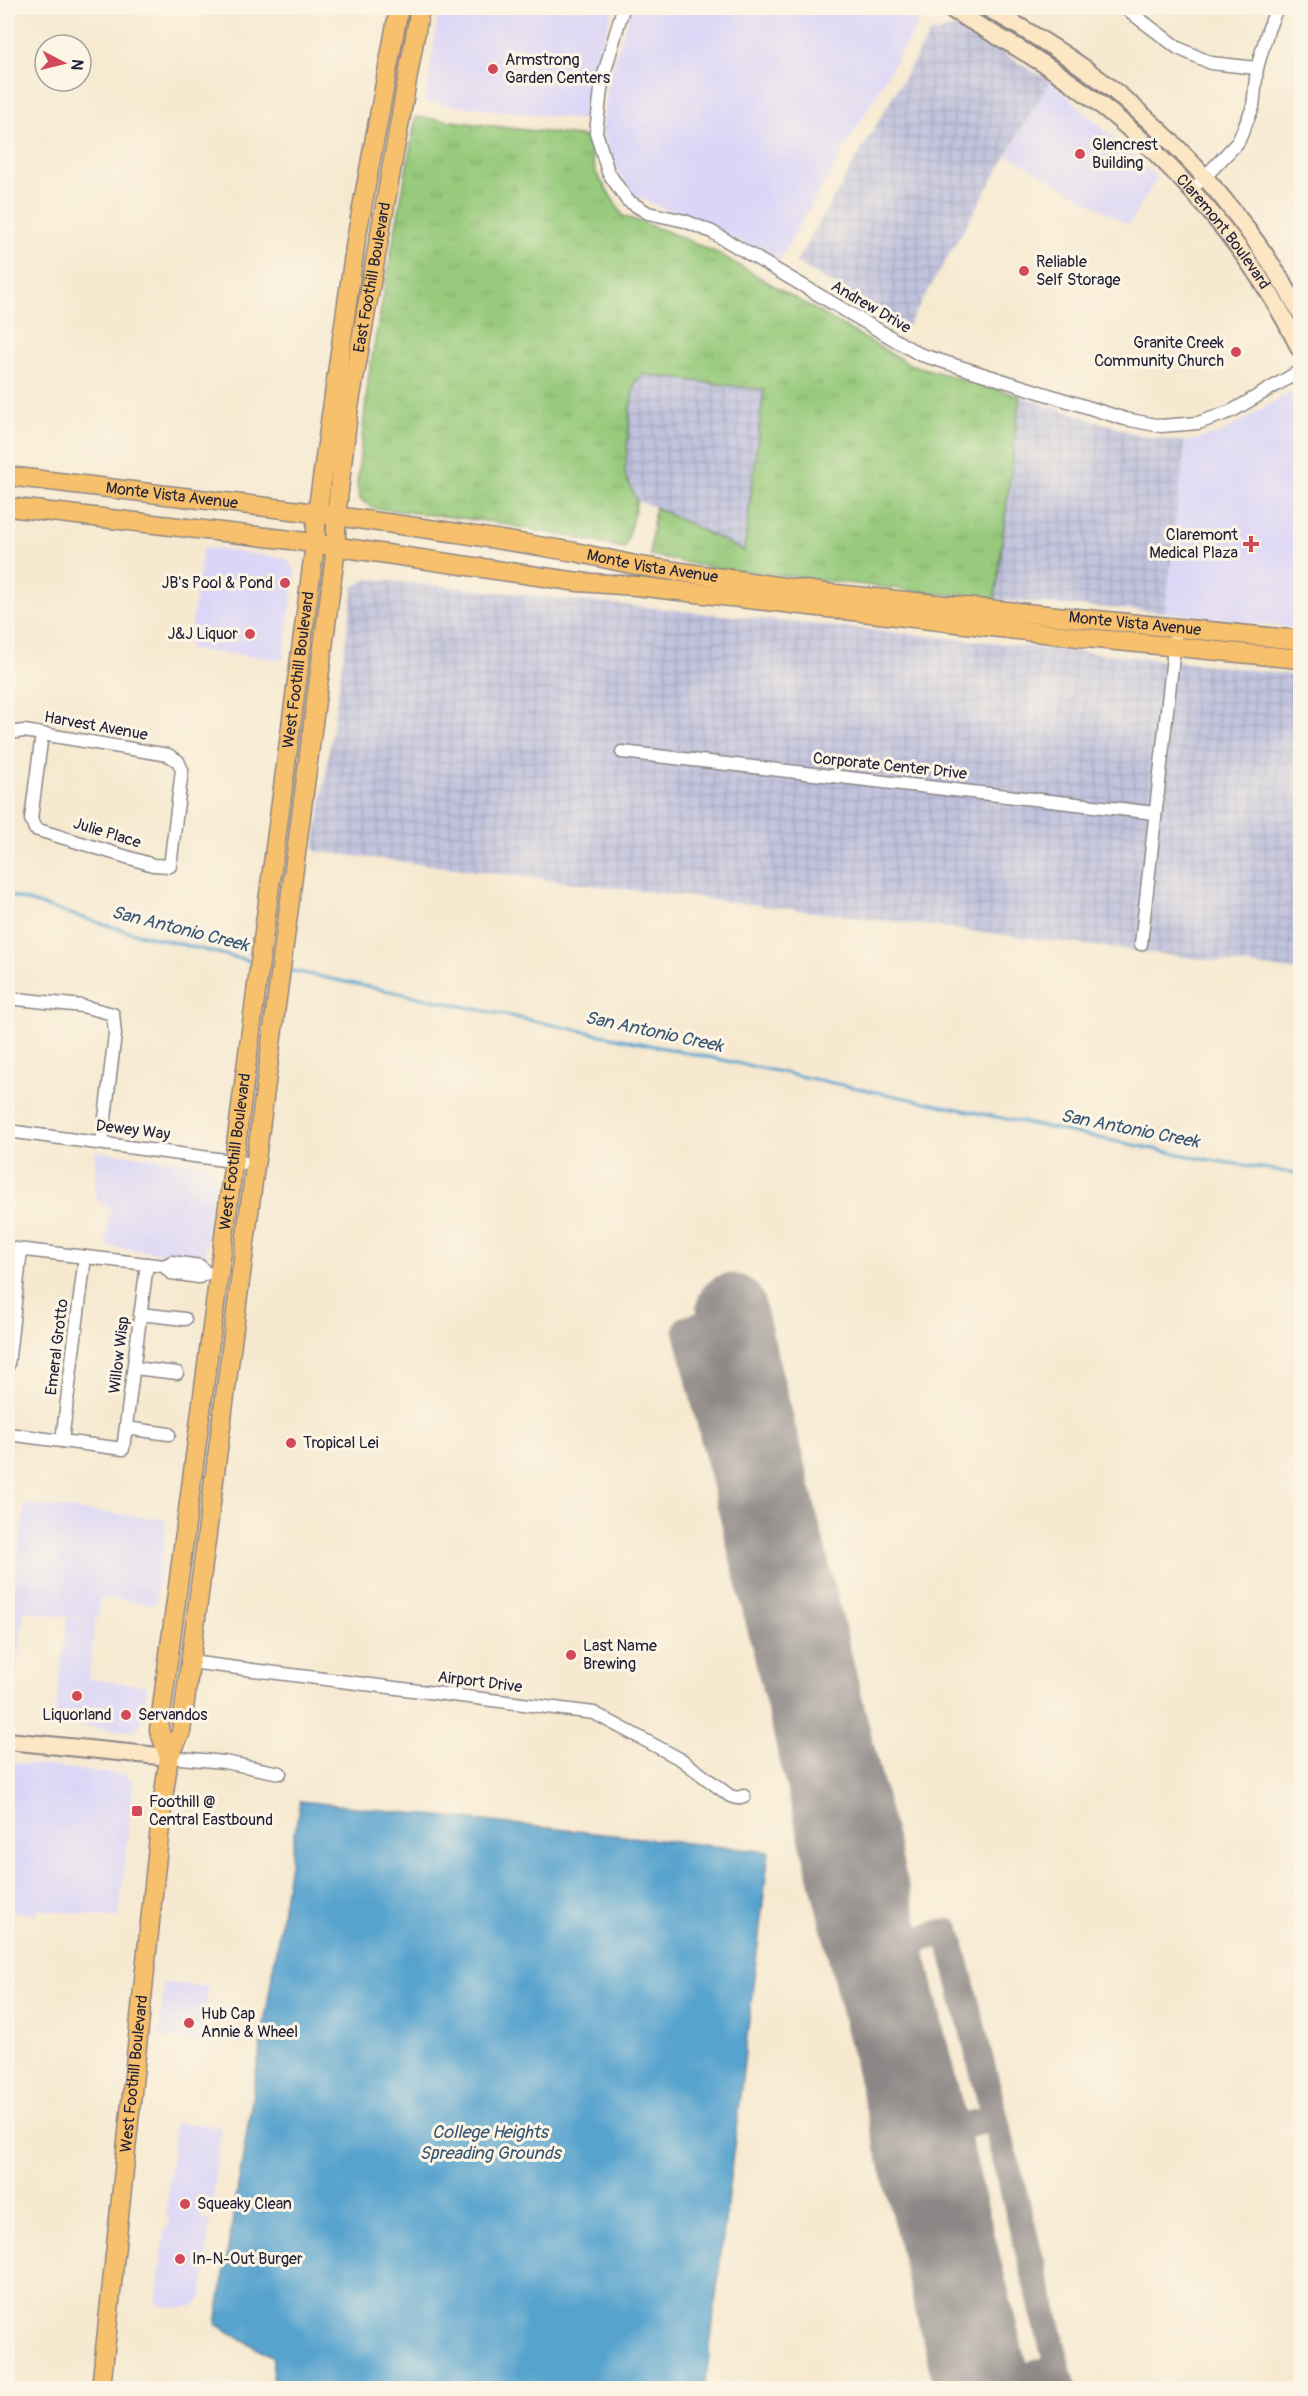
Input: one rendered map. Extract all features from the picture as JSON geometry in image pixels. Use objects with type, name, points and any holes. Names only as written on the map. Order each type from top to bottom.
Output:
[{"type":"main road","name":"East Foothill Boulevard","points":[[315,544],[317,514],[356,240],[399,8]]},
{"type":"main road","name":"East Foothill Boulevard","points":[[336,548],[336,517],[349,403],[420,8]]},
{"type":"main road","name":"Claremont Boulevard","points":[[949,8],[1077,86],[1156,153],[1192,190],[1261,281],[1284,316],[1300,349]]},
{"type":"main road","name":"Claremont Boulevard","points":[[988,8],[1085,68],[1167,137],[1205,176],[1265,253],[1300,312]]},
{"type":"main road","name":"Monte Vista Avenue","points":[[8,476],[458,533],[575,552],[640,566],[825,593],[1177,626],[1300,640]]},
{"type":"main road","name":"Monte Vista Avenue","points":[[8,507],[315,544],[578,582],[1300,659]]},
{"type":"main road","name":"West Foothill Boulevard","points":[[169,1757],[159,1730],[198,1431],[212,1274],[233,1160],[315,544]]},
{"type":"main road","name":"West Foothill Boulevard","points":[[101,2388],[169,1757],[181,1732],[336,548]]},
{"type":"main road","points":[[288,746],[295,761],[292,808],[300,816]]},
{"type":"main road","points":[[198,1431],[205,1440],[207,1448],[200,1503],[204,1513],[209,1514]]},
{"type":"main road","points":[[184,1539],[192,1545],[193,1552],[187,1605],[196,1616]]},
{"type":"main road","points":[[8,1741],[169,1757]]},
{"type":"street","name":"Andrew Drive","points":[[623,8],[602,81],[596,132],[608,171],[627,200],[648,213],[685,221],[711,232],[919,354],[1125,419],[1161,426],[1198,423],[1232,411],[1300,371]]},
{"type":"street","points":[[1125,8],[1178,48],[1211,63],[1257,68]]},
{"type":"street","points":[[1192,190],[1238,142],[1253,107],[1257,68],[1277,8]]},
{"type":"street","points":[[1142,944],[1177,626]]},
{"type":"street","name":"Harvest Avenue","points":[[8,733],[24,731],[168,755],[178,761],[182,770],[170,866]]},
{"type":"street","name":"Julie Place","points":[[42,734],[31,819],[35,829],[153,864],[170,866]]},
{"type":"street","name":"Corporate Center Drive","points":[[622,752],[1155,813]]},
{"type":"street","points":[[8,998],[82,1006],[113,1014],[116,1034],[102,1143]]},
{"type":"street","name":"Dewey Way","points":[[8,1131],[254,1164]]},
{"type":"street","points":[[8,1248],[164,1266],[172,1262],[185,1269],[200,1266],[212,1274]]},
{"type":"street","points":[[8,1365],[21,1250]]},
{"type":"street","name":"Emeral Grotto","points":[[62,1441],[85,1257]]},
{"type":"street","name":"Willow Wisp","points":[[62,1441],[123,1449],[147,1264]]},
{"type":"street","points":[[140,1314],[185,1319]]},
{"type":"street","points":[[134,1368],[177,1373]]},
{"type":"street","points":[[126,1428],[169,1434]]},
{"type":"street","points":[[8,1434],[62,1441]]},
{"type":"street","name":"Airport Drive","points":[[190,1662],[594,1713],[682,1760],[730,1797],[744,1796]]},
{"type":"street","points":[[169,1757],[224,1762],[280,1773]]},
{"type":"shaded area","points":[[439,8],[613,8],[598,60],[586,120],[425,102]]},
{"type":"shaded area","points":[[631,8],[902,8],[923,14],[779,261],[702,222],[668,211],[634,194],[615,167],[602,130],[609,78]]},
{"type":"shaded area","points":[[957,27],[1050,81],[907,327],[796,262],[930,33]]},
{"type":"shaded area","points":[[1050,81],[1157,178],[1129,225],[1008,155]]},
{"type":"shaded area","points":[[643,374],[764,390],[744,551],[655,507],[637,501],[625,475],[630,408],[635,383]]},
{"type":"shaded area","points":[[1300,392],[1300,629],[1165,612],[1185,442],[1220,434],[1289,393]]},
{"type":"shaded area","points":[[1020,396],[1142,436],[1185,442],[1165,612],[995,600]]},
{"type":"shaded area","points":[[203,547],[287,559],[296,572],[283,660],[188,649]]},
{"type":"shaded area","points":[[369,579],[1300,676],[1300,971],[314,851],[354,586]]},
{"type":"shaded area","points":[[95,1151],[208,1164],[216,1176],[204,1259],[106,1246],[110,1208],[96,1200]]},
{"type":"shaded area","points":[[25,1504],[166,1520],[156,1604],[100,1597],[97,1620],[24,1611],[10,1717],[8,1717],[8,1610],[11,1610]]},
{"type":"shaded area","points":[[67,1618],[95,1621],[89,1679],[147,1686],[141,1726],[130,1731],[54,1723]]},
{"type":"shaded area","points":[[8,1762],[127,1775],[133,1782],[119,1918],[37,1909],[36,1915],[8,1911]]},
{"type":"shaded area","points":[[164,1983],[208,1987],[202,2042],[159,2037]]},
{"type":"shaded area","points":[[175,2122],[221,2127],[211,2211],[202,2211],[201,2219],[210,2221],[203,2295],[195,2305],[183,2308],[156,2305],[165,2227],[168,2227],[169,2216],[166,2215]]},
{"type":"green space","points":[[416,117],[586,137],[596,173],[623,216],[666,231],[719,254],[909,364],[1020,396],[995,600],[708,567],[650,555],[655,507],[744,551],[764,390],[643,374],[635,383],[630,408],[625,475],[637,501],[625,548],[494,522],[373,508],[360,499],[357,485],[369,374]]},
{"type":"water","name":"College Heights Spreading Grounds","points":[[300,1801],[769,1852],[705,2388],[272,2388],[273,2357],[216,2324]]},
{"type":"waterway","name":"San Antonio Creek","points":[[8,895],[126,931],[255,962]]},
{"type":"waterway","name":"San Antonio Creek","points":[[288,970],[1074,1133],[1204,1159],[1300,1174]]},
{"type":"taxiway","points":[[733,1317],[687,1329],[948,2388]]},
{"type":"taxiway","points":[[753,1594],[798,1583]]},
{"type":"taxiway","points":[[842,1958],[948,1932],[1063,2388]]},
{"type":"taxiway","points":[[888,2145],[995,2118]]},
{"type":"taxiway","points":[[974,2388],[1058,2368]]},
{"type":"runway","points":[[731,1308],[997,2388]]},
{"type":"place","name":"Armstrong Garden Centers","points":[[493,69]]},
{"type":"place","name":"Glencrest Building","points":[[1080,154]]},
{"type":"place","name":"Reliable Self Storage","points":[[1024,271]]},
{"type":"place","name":"Granite Creek Community Church","points":[[1236,352]]},
{"type":"place","name":"Claremont Medical Plaza","points":[[1251,544]]},
{"type":"place","name":"JB's Pool & Pond","points":[[285,583]]},
{"type":"place","name":"J&J Liquor","points":[[250,634]]},
{"type":"place","name":"Tropical Lei","points":[[291,1443]]},
{"type":"place","name":"Last Name Brewing","points":[[571,1655]]},
{"type":"place","name":"Liquorland","points":[[77,1696]]},
{"type":"place","name":"Servandos","points":[[126,1715]]},
{"type":"place","name":"Foothill @ Central Eastbound","points":[[137,1811]]},
{"type":"place","name":"Hub Cap Annie & Wheel","points":[[189,2023]]},
{"type":"place","name":"Squeaky Clean","points":[[185,2204]]},
{"type":"place","name":"In-N-Out Burger","points":[[180,2259]]}]
